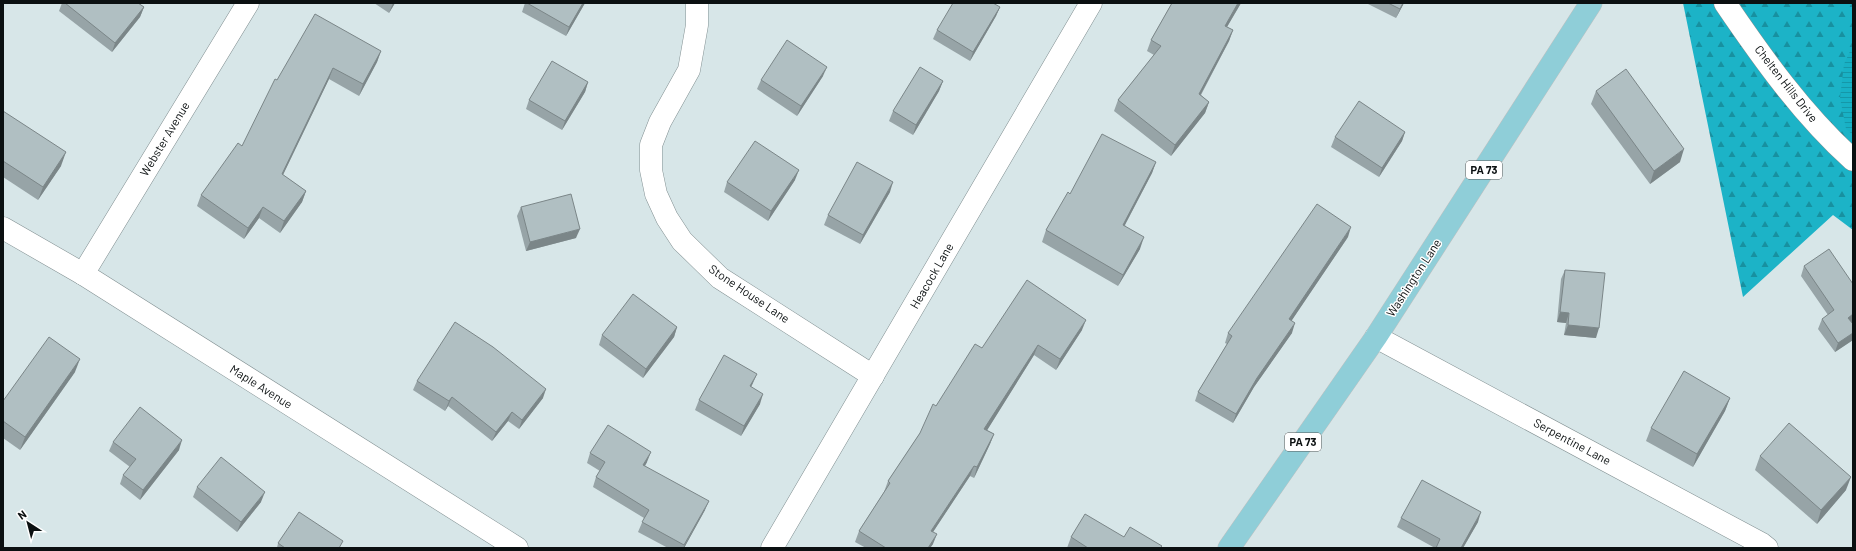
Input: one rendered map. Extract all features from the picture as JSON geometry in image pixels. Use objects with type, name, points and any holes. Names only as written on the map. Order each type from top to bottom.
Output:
[{"type":"main road","name":"Washington Lane","points":[[1229,548],[1376,337],[1591,3]]},
{"type":"street","name":"Webster Avenue","points":[[83,274],[248,3]]},
{"type":"street","name":"Stone House Lane","points":[[697,3],[697,25],[689,70],[660,122],[651,145],[652,176],[656,194],[667,218],[682,241],[720,278],[874,376]]},
{"type":"street","name":"Heacock Lane","points":[[772,548],[1091,3]]},
{"type":"street","name":"Chelten Hills Drive","points":[[1725,3],[1747,35],[1800,104],[1832,142],[1853,160]]},
{"type":"street","name":"Maple Avenue","points":[[3,228],[83,274],[517,548]]},
{"type":"street","name":"Serpentine Lane","points":[[1376,337],[1767,548]]},
{"type":"green space","points":[[1683,3],[1853,3],[1853,230],[1833,215],[1743,297]]},
{"type":"shaded area","points":[[1853,45],[1853,135],[1846,129],[1840,98],[1844,64]]},
{"type":"building","points":[[65,3],[138,3],[144,7],[115,43]]},
{"type":"building","points":[[527,3],[583,3],[569,27]]},
{"type":"building","points":[[953,3],[993,3],[1000,7],[973,52],[937,30]]},
{"type":"building","points":[[1172,3],[1238,3],[1225,26],[1233,30],[1199,94],[1209,102],[1175,145],[1118,100],[1161,46],[1151,40]]},
{"type":"building","points":[[1388,3],[1403,3],[1400,9]]},
{"type":"building","points":[[315,14],[381,51],[363,84],[333,68],[282,174],[306,191],[284,221],[263,207],[248,228],[201,195],[238,143],[242,146],[275,79],[277,80]]},
{"type":"building","points":[[787,40],[827,67],[801,106],[761,80]]},
{"type":"building","points":[[552,61],[588,82],[565,121],[529,100]]},
{"type":"building","points":[[920,67],[943,81],[916,125],[893,111]]},
{"type":"building","points":[[1626,69],[1684,149],[1654,171],[1596,91]]},
{"type":"building","points":[[1359,101],[1405,132],[1382,168],[1335,137]]},
{"type":"building","points":[[3,111],[66,152],[43,187],[3,161]]},
{"type":"building","points":[[1102,134],[1156,162],[1123,225],[1144,237],[1123,275],[1046,230],[1068,192],[1070,194]]},
{"type":"building","points":[[755,141],[799,170],[771,211],[727,182]]},
{"type":"building","points":[[857,162],[893,182],[863,235],[828,215]]},
{"type":"building","points":[[571,194],[580,229],[530,242],[521,207]]},
{"type":"building","points":[[1317,204],[1351,227],[1289,319],[1295,323],[1257,378],[1236,414],[1198,392],[1232,336],[1228,333]]},
{"type":"building","points":[[1829,249],[1853,284],[1853,314],[1848,318],[1853,324],[1853,333],[1838,343],[1822,319],[1834,310],[1804,266]]},
{"type":"building","points":[[1565,270],[1605,273],[1599,328],[1568,325],[1569,313],[1560,312]]},
{"type":"building","points":[[1027,280],[1086,320],[1060,359],[1038,345],[984,429],[994,434],[977,467],[974,466],[931,531],[937,534],[928,548],[886,548],[859,531],[890,483],[888,481],[920,433],[933,404],[936,406],[975,344],[982,348]]},
{"type":"building","points":[[633,294],[677,327],[646,369],[602,335]]},
{"type":"building","points":[[455,322],[493,347],[546,389],[522,420],[512,412],[496,432],[452,397],[449,401],[417,381]]},
{"type":"building","points":[[49,337],[80,359],[25,437],[3,421],[3,401]]},
{"type":"building","points":[[724,355],[757,374],[750,386],[763,394],[744,426],[699,400]]},
{"type":"building","points":[[1684,371],[1730,398],[1697,454],[1651,428]]},
{"type":"building","points":[[140,407],[182,440],[143,490],[123,475],[136,459],[113,442]]},
{"type":"building","points":[[1789,423],[1851,477],[1821,510],[1760,456]]},
{"type":"building","points":[[608,425],[651,452],[643,465],[709,501],[684,545],[642,522],[649,510],[596,477],[605,462],[590,453]]},
{"type":"building","points":[[221,457],[265,492],[241,522],[197,487]]},
{"type":"building","points":[[1422,480],[1481,512],[1461,548],[1436,548],[1440,539],[1401,518]]},
{"type":"building","points":[[299,512],[343,541],[339,548],[285,548],[278,543]]},
{"type":"building","points":[[1085,514],[1124,537],[1130,527],[1162,546],[1160,548],[1088,548],[1071,537]]}]
